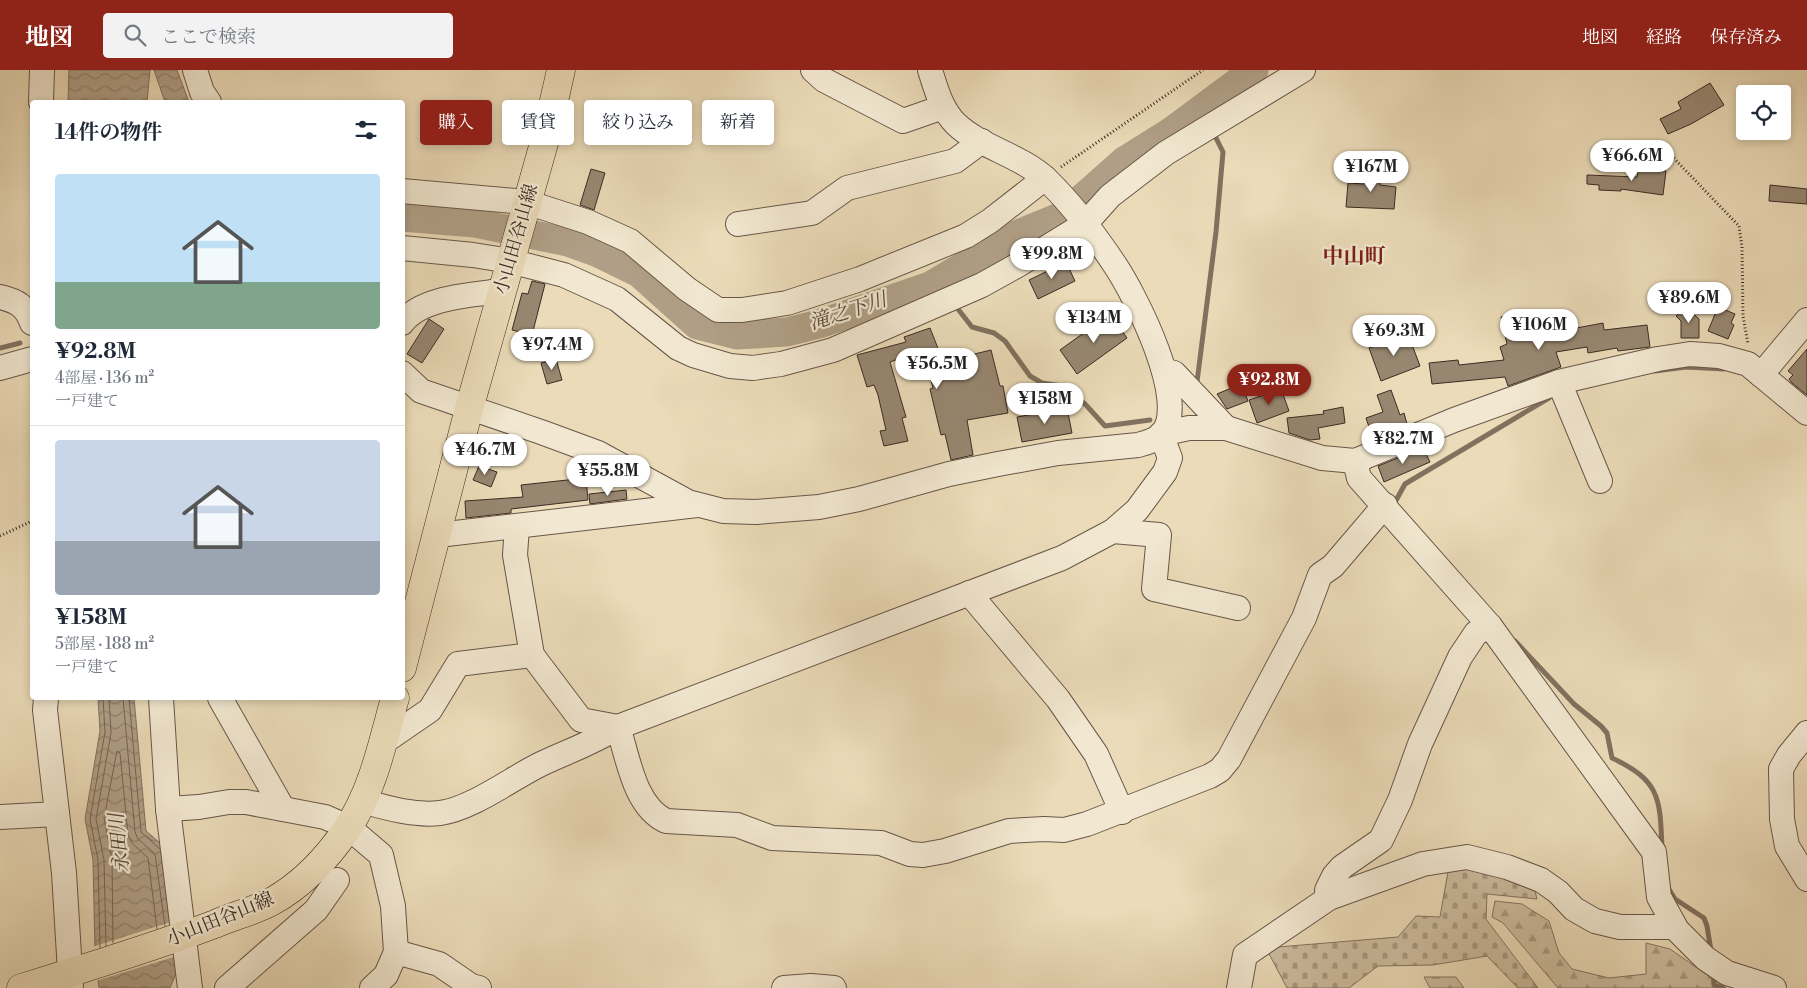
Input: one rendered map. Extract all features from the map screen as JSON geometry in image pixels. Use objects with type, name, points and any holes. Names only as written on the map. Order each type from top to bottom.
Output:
[{"type":"main road","name":"小山田谷山線","points":[[405,657],[469,409],[546,136],[560,70]]},
{"type":"main road","name":"小山田谷山線","points":[[21,988],[70,981],[271,901],[306,877],[326,858],[348,827],[362,801],[394,700]]},
{"type":"street","points":[[41,100],[42,70]]},
{"type":"street","points":[[195,70],[202,92],[208,100]]},
{"type":"street","points":[[813,70],[824,80],[902,121],[943,108]]},
{"type":"street","points":[[930,70],[943,108],[956,124],[982,141],[1005,152],[1049,182],[1083,221],[1125,284],[1166,372],[1169,412],[1167,425],[1161,434]]},
{"type":"street","points":[[405,248],[511,258],[564,275],[616,299],[678,348],[730,366],[753,368],[781,364],[833,350],[951,299],[1018,265],[1083,221],[1110,196],[1166,153],[1303,70]]},
{"type":"street","points":[[738,224],[812,214],[847,188],[955,161],[982,141]]},
{"type":"street","points":[[405,191],[525,205],[588,222],[630,241],[687,289],[718,310],[742,310],[796,300],[860,279],[966,236],[1049,182]]},
{"type":"street","points":[[405,319],[418,309],[449,299],[501,291]]},
{"type":"street","points":[[0,297],[14,300],[27,310],[30,317]]},
{"type":"street","points":[[1754,370],[1807,320]]},
{"type":"street","points":[[1357,468],[1454,420],[1559,382],[1658,359],[1690,354],[1719,356],[1754,370],[1807,413]]},
{"type":"street","points":[[0,368],[30,360]]},
{"type":"street","points":[[1166,372],[1174,372],[1226,428]]},
{"type":"street","points":[[405,376],[420,392],[598,453],[696,505],[723,511],[756,512],[819,507],[859,499],[949,474],[998,464],[1058,453],[1138,446],[1161,434],[1189,428],[1226,428],[1357,468],[1385,505],[1490,626],[1654,852],[1659,897],[1675,927],[1705,958],[1727,973],[1774,988]]},
{"type":"street","points":[[1559,382],[1600,481]]},
{"type":"street","points":[[362,801],[401,811],[440,813],[458,808],[540,764],[594,742],[618,727],[1062,558],[1114,531],[1137,510],[1165,472],[1170,458],[1161,434]]},
{"type":"street","points":[[438,535],[696,505]]},
{"type":"street","points":[[618,727],[638,791],[656,816],[666,821],[737,825],[772,838],[880,843],[910,854],[923,855],[945,851],[1009,831],[1064,830],[1122,812],[1220,770],[1229,759],[1304,618],[1320,575],[1333,566],[1385,505]]},
{"type":"street","points":[[516,526],[516,555],[532,655],[581,720],[618,727]]},
{"type":"street","points":[[1114,531],[1159,535],[1154,589],[1238,608]]},
{"type":"street","points":[[969,594],[1058,699],[1096,754],[1122,812]]},
{"type":"street","points":[[1329,898],[1327,890],[1338,872],[1381,840],[1400,800],[1420,744],[1460,657],[1476,634],[1490,626]]},
{"type":"street","points":[[382,743],[430,710],[458,664],[532,655]]},
{"type":"street","points":[[46,700],[45,710],[64,873],[70,981]]},
{"type":"street","points":[[161,700],[168,809],[182,936],[190,988]]},
{"type":"street","points":[[221,700],[283,809]]},
{"type":"street","points":[[1807,733],[1789,755],[1781,769],[1782,819],[1787,846],[1807,879]]},
{"type":"street","points":[[168,809],[200,807],[229,802],[283,809],[325,818],[348,827],[381,856],[392,906],[396,952],[386,975],[372,988]]},
{"type":"street","points":[[0,817],[57,814]]},
{"type":"street","points":[[1239,988],[1245,955],[1329,898],[1423,864],[1467,857],[1507,867],[1541,880],[1558,892],[1574,909],[1595,921],[1620,926],[1675,927]]},
{"type":"street","points":[[227,988],[316,910],[337,880]]},
{"type":"street","points":[[271,901],[292,931]]},
{"type":"street","points":[[396,952],[439,964],[471,986],[479,988]]},
{"type":"street","points":[[784,988],[811,986],[834,988]]},
{"type":"path","points":[[1049,182],[1203,70]]},
{"type":"path","points":[[1664,148],[1739,226],[1742,247],[1743,316],[1749,337],[1754,370]]},
{"type":"path","points":[[0,536],[30,522]]},
{"type":"green space","points":[[1449,866],[1533,883],[1537,899],[1487,894],[1486,919],[1538,988],[1518,988],[1487,956],[1433,965],[1378,966],[1349,988],[1287,988],[1266,948],[1398,937],[1416,916],[1440,917]]},
{"type":"green space","points":[[1495,901],[1522,904],[1549,921],[1559,953],[1572,969],[1609,978],[1646,974],[1646,943],[1670,949],[1726,988],[1558,988],[1503,923],[1492,917]]},
{"type":"green space","points":[[1424,977],[1456,977],[1464,988],[1430,988]]},
{"type":"water","points":[[69,70],[150,70],[147,100],[68,100]]},
{"type":"water","points":[[154,70],[177,70],[188,100],[164,100]]},
{"type":"water","name":"永田川","points":[[98,700],[134,700],[146,831],[166,848],[178,969],[170,988],[99,988],[95,952],[93,860],[85,819],[100,731]]},
{"type":"pier","points":[[177,920],[180,955],[96,981],[92,947]]},
{"type":"building","points":[[1710,83],[1724,105],[1691,124],[1668,134],[1660,119],[1681,109],[1678,102]]},
{"type":"building","points":[[1638,167],[1666,171],[1663,195],[1621,189],[1621,191],[1599,190],[1599,185],[1587,184],[1587,175],[1637,177]]},
{"type":"building","points":[[1366,168],[1381,169],[1380,185],[1396,187],[1394,209],[1346,207],[1348,183],[1364,184]]},
{"type":"building","points":[[591,169],[605,173],[594,210],[580,205]]},
{"type":"building","points":[[1770,185],[1807,189],[1807,204],[1769,201]]},
{"type":"building","points":[[1066,262],[1075,281],[1038,299],[1029,280]]},
{"type":"building","points":[[532,281],[545,284],[532,335],[512,330],[522,293],[528,294]]},
{"type":"building","points":[[1686,307],[1699,319],[1699,338],[1681,338],[1681,321],[1676,316]]},
{"type":"building","points":[[1718,307],[1735,314],[1731,323],[1734,325],[1728,339],[1708,331]]},
{"type":"building","points":[[1520,312],[1525,331],[1552,324],[1555,332],[1603,323],[1604,330],[1647,325],[1650,347],[1618,351],[1617,348],[1588,353],[1587,347],[1556,352],[1561,367],[1508,386],[1505,377],[1432,384],[1429,363],[1458,360],[1459,365],[1504,360],[1500,347],[1507,344],[1501,317]]},
{"type":"building","points":[[1110,314],[1127,338],[1077,374],[1060,350]]},
{"type":"building","points":[[429,319],[444,329],[422,363],[407,354]]},
{"type":"building","points":[[930,328],[941,356],[948,354],[950,360],[991,350],[1000,386],[1003,386],[1008,413],[967,420],[973,455],[951,460],[945,434],[941,435],[930,389],[933,388],[923,350],[890,362],[906,417],[902,418],[908,441],[884,446],[880,431],[886,430],[878,395],[874,385],[867,387],[857,355],[906,342],[904,337]]},
{"type":"building","points":[[1408,334],[1420,366],[1381,381],[1369,348]]},
{"type":"building","points":[[1807,349],[1807,395],[1792,383],[1789,379],[1793,375],[1788,371]]},
{"type":"building","points":[[556,359],[562,380],[547,384],[541,363]]},
{"type":"building","points":[[1241,384],[1248,401],[1227,409],[1217,394]]},
{"type":"building","points":[[1281,389],[1289,411],[1257,423],[1249,400]]},
{"type":"building","points":[[1391,390],[1400,415],[1404,413],[1407,424],[1373,439],[1366,418],[1383,412],[1377,395]]},
{"type":"building","points":[[1343,407],[1345,423],[1318,428],[1320,439],[1310,440],[1289,433],[1287,418],[1324,414],[1323,411]]},
{"type":"building","points":[[1067,408],[1072,433],[1022,442],[1017,417]]},
{"type":"building","points":[[1423,448],[1430,462],[1384,482],[1378,466]]},
{"type":"building","points":[[479,466],[497,472],[491,487],[473,480]]},
{"type":"building","points":[[586,478],[588,500],[511,509],[511,513],[466,518],[465,501],[523,497],[521,485]]},
{"type":"building","points":[[626,490],[627,499],[590,504],[589,494]]},
{"type":"waterway","name":"滝之下川","points":[[405,217],[475,223],[568,242],[596,252],[639,273],[697,325],[737,335],[787,332],[819,324],[930,286],[1018,234],[1062,216],[1124,161],[1172,131],[1254,70]]},
{"type":"waterway","name":"滝之下川","points":[[1201,110],[1203,114]]},
{"type":"waterway","points":[[1197,382],[1216,232],[1223,152],[1216,138]]},
{"type":"waterway","points":[[938,281],[946,293]]},
{"type":"waterway","points":[[954,304],[972,327],[994,333],[1005,341],[1030,376],[1042,383],[1062,386],[1085,404],[1105,426],[1150,420]]},
{"type":"waterway","points":[[0,348],[20,343]]},
{"type":"waterway","points":[[1655,371],[1686,367],[1724,369]]},
{"type":"waterway","points":[[1394,504],[1405,484],[1549,398]]},
{"type":"waterway","points":[[1515,641],[1574,704],[1607,733],[1612,758],[1628,766],[1649,784],[1655,793],[1658,804],[1662,849]]},
{"type":"waterway","points":[[1667,886],[1675,899],[1704,918],[1711,951]]},
{"type":"waterway","points":[[1713,972],[1714,985],[1723,988]]},
{"type":"district","name":"中山町","points":[[1354,257]]}]
